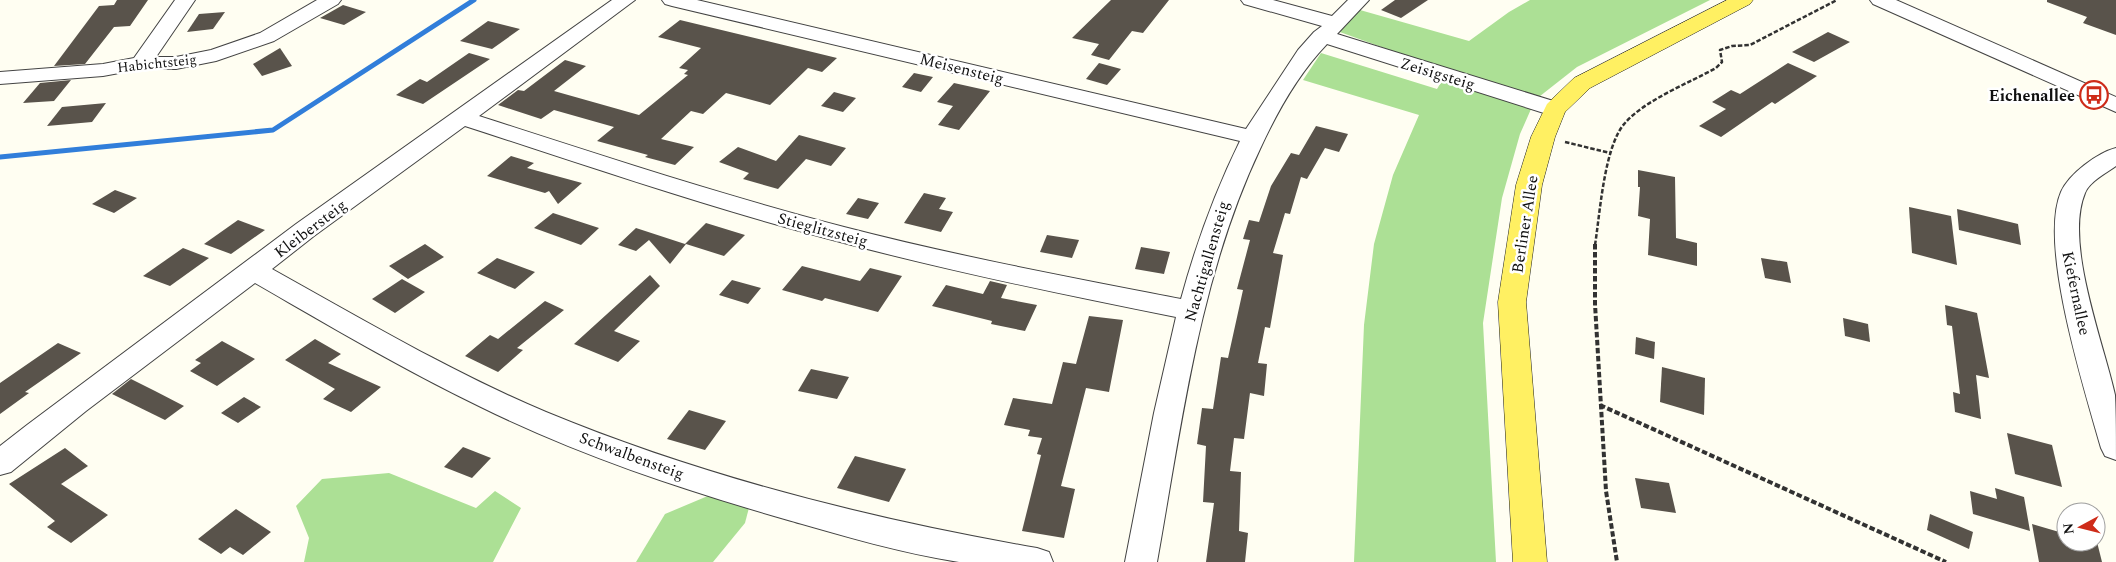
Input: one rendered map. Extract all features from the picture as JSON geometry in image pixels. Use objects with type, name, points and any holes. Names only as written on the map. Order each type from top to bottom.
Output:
[{"type":"main road","name":"Berliner Allee","points":[[1530,562],[1512,302],[1531,176],[1543,137],[1554,109],[1582,83],[1743,0]]},
{"type":"street","points":[[141,62],[185,0]]},
{"type":"street","name":"Habichtsteig","points":[[0,78],[103,70],[141,62],[182,62],[235,50],[267,37],[331,0]]},
{"type":"street","name":"Kleibersteig","points":[[0,463],[68,408],[255,271],[305,230],[464,118],[625,0]]},
{"type":"street","name":"Meisensteig","points":[[672,0],[1252,137]]},
{"type":"street","name":"Zeisigsteig","points":[[1251,0],[1326,29],[1554,109]]},
{"type":"street","name":"Nachtigallensteig","points":[[1141,562],[1190,310],[1225,195],[1252,137],[1285,82],[1326,29],[1359,0]]},
{"type":"street","points":[[1880,0],[2116,105]]},
{"type":"street","points":[[2055,78],[2116,94]]},
{"type":"street","name":"Stieglitzsteig","points":[[464,118],[721,201],[839,234],[971,266],[1190,310]]},
{"type":"street","name":"Kiefernallee","points":[[2116,155],[2073,190],[2068,205],[2066,236],[2073,284],[2116,448]]},
{"type":"street","name":"Schwalbensteig","points":[[255,271],[425,366],[518,412],[641,460],[770,503],[909,538],[1037,562]]},
{"type":"path","points":[[1617,562],[1606,491],[1600,405],[1594,251],[1610,153],[1624,124],[1645,107],[1716,68],[1722,62],[1720,50],[1724,47],[1750,45],[1795,24],[1837,0]]},
{"type":"path","points":[[1543,137],[1610,153]]},
{"type":"path","points":[[1600,405],[1946,562]]},
{"type":"green space","points":[[1530,0],[1710,0],[1577,67],[1535,100],[1520,134],[1502,198],[1483,323],[1496,562],[1354,562],[1364,325],[1374,244],[1393,175],[1419,115],[1303,80],[1321,53],[1437,89],[1448,71],[1337,31],[1360,10],[1469,41],[1509,12]]},
{"type":"green space","points":[[389,473],[476,508],[495,491],[521,508],[493,562],[304,562],[309,538],[296,506],[322,479]]},
{"type":"green space","points":[[722,490],[751,500],[745,523],[713,562],[636,562],[665,514]]},
{"type":"building","points":[[117,0],[148,0],[130,26],[114,27],[85,64],[54,66],[99,6],[114,5]]},
{"type":"building","points":[[1111,0],[1169,0],[1143,33],[1132,31],[1109,60],[1091,55],[1099,44],[1072,38]]},
{"type":"building","points":[[1395,0],[1428,0],[1401,18],[1381,10]]},
{"type":"building","points":[[2047,0],[2116,0],[2116,35],[2083,23],[2087,17],[2047,2]]},
{"type":"building","points":[[343,5],[366,12],[344,25],[320,18]]},
{"type":"building","points":[[225,12],[213,29],[187,32],[199,14]]},
{"type":"building","points":[[680,20],[837,58],[822,72],[808,68],[770,105],[726,93],[703,114],[691,111],[661,139],[694,147],[675,165],[645,157],[648,155],[597,141],[614,127],[554,110],[541,119],[498,105],[518,90],[524,91],[565,60],[586,66],[554,91],[639,115],[688,75],[684,74],[688,70],[679,68],[701,48],[658,37]]},
{"type":"building","points":[[488,21],[520,29],[492,49],[460,41]]},
{"type":"building","points":[[1828,32],[1850,42],[1814,62],[1792,52]]},
{"type":"building","points":[[280,48],[292,66],[262,76],[253,64]]},
{"type":"building","points":[[469,53],[490,59],[423,104],[396,95],[420,79],[427,82]]},
{"type":"building","points":[[1099,63],[1121,69],[1107,85],[1086,79]]},
{"type":"building","points":[[1788,63],[1817,76],[1775,104],[1772,102],[1721,137],[1699,126],[1726,109],[1712,102],[1731,90],[1740,94]]},
{"type":"building","points":[[914,73],[933,77],[921,92],[902,87]]},
{"type":"building","points":[[71,80],[54,101],[23,103],[40,83]]},
{"type":"building","points":[[954,83],[990,91],[959,130],[938,125],[953,106],[937,102]]},
{"type":"building","points":[[834,92],[856,98],[843,112],[821,106]]},
{"type":"building","points":[[106,103],[92,122],[47,126],[62,107]]},
{"type":"building","points":[[1316,126],[1348,134],[1339,152],[1325,148],[1307,179],[1301,177],[1290,214],[1285,213],[1273,253],[1283,255],[1270,328],[1265,327],[1258,363],[1267,364],[1264,396],[1250,393],[1244,439],[1234,438],[1230,471],[1241,472],[1239,531],[1248,533],[1245,562],[1206,562],[1214,503],[1203,502],[1206,446],[1197,444],[1202,408],[1213,409],[1221,357],[1228,358],[1243,290],[1237,289],[1250,240],[1243,239],[1249,220],[1259,222],[1271,186],[1291,153],[1299,155]]},
{"type":"building","points":[[799,135],[846,148],[831,166],[806,159],[778,189],[743,179],[749,173],[719,162],[738,147],[776,161]]},
{"type":"building","points":[[511,156],[534,163],[527,168],[582,183],[558,204],[549,191],[545,193],[487,176]]},
{"type":"building","points":[[1638,170],[1675,177],[1676,238],[1697,243],[1697,266],[1648,255],[1650,219],[1638,216],[1640,187],[1638,187]]},
{"type":"building","points":[[115,190],[137,198],[114,213],[92,204]]},
{"type":"building","points":[[924,193],[946,198],[939,209],[953,212],[941,232],[904,223]]},
{"type":"building","points":[[858,198],[879,203],[868,219],[846,214]]},
{"type":"building","points":[[1909,207],[1951,216],[1957,265],[1912,253]]},
{"type":"building","points":[[1957,209],[2018,224],[2021,245],[1959,230]]},
{"type":"building","points":[[553,213],[599,228],[581,245],[534,228]]},
{"type":"building","points":[[238,220],[265,230],[231,254],[204,244]]},
{"type":"building","points":[[706,223],[745,235],[724,256],[686,244],[670,264],[649,240],[636,251],[618,245],[636,228],[685,244]]},
{"type":"building","points":[[1047,235],[1079,240],[1072,258],[1040,252]]},
{"type":"building","points":[[425,244],[444,257],[408,279],[389,266]]},
{"type":"building","points":[[1141,247],[1170,252],[1164,274],[1135,269]]},
{"type":"building","points":[[183,248],[209,258],[170,286],[143,276]]},
{"type":"building","points":[[497,258],[535,272],[515,289],[477,273]]},
{"type":"building","points":[[1761,258],[1787,262],[1791,283],[1765,278]]},
{"type":"building","points":[[802,266],[860,281],[870,268],[902,276],[878,312],[825,298],[822,301],[782,290]]},
{"type":"building","points":[[650,275],[660,286],[614,331],[640,341],[618,362],[574,344]]},
{"type":"building","points":[[402,279],[425,292],[395,313],[372,299]]},
{"type":"building","points":[[732,280],[761,288],[748,304],[719,295]]},
{"type":"building","points":[[990,281],[1007,285],[1001,298],[1037,305],[1025,331],[991,324],[992,321],[932,306],[946,285],[983,294]]},
{"type":"building","points":[[545,301],[564,310],[517,348],[523,350],[498,372],[465,356],[490,335],[498,339]]},
{"type":"building","points":[[1945,305],[1977,313],[1989,378],[1976,375],[1981,419],[1955,412],[1953,392],[1960,394],[1952,326],[1947,325]]},
{"type":"building","points":[[1089,316],[1123,320],[1109,392],[1086,388],[1061,486],[1075,489],[1064,538],[1022,531],[1041,455],[1037,454],[1042,438],[1028,436],[1030,430],[1004,425],[1013,398],[1052,404],[1063,362],[1076,364]]},
{"type":"building","points":[[1843,318],[1868,324],[1870,342],[1845,336]]},
{"type":"building","points":[[1636,337],[1655,342],[1654,359],[1635,354]]},
{"type":"building","points":[[315,339],[341,354],[328,363],[381,387],[351,412],[323,399],[335,389],[285,360]]},
{"type":"building","points":[[222,341],[255,359],[217,386],[190,371],[201,363],[195,360]]},
{"type":"building","points":[[58,343],[81,353],[25,392],[29,393],[0,414],[0,383]]},
{"type":"building","points":[[1662,367],[1705,378],[1704,415],[1660,402]]},
{"type":"building","points":[[811,369],[849,377],[837,399],[798,391]]},
{"type":"building","points":[[131,379],[184,406],[165,420],[112,394]]},
{"type":"building","points":[[244,397],[261,407],[238,423],[221,413]]},
{"type":"building","points":[[689,410],[726,421],[705,450],[667,439]]},
{"type":"building","points":[[2007,433],[2052,445],[2062,487],[2015,474]]},
{"type":"building","points":[[463,447],[491,458],[472,478],[444,467]]},
{"type":"building","points":[[65,448],[88,466],[61,484],[108,515],[71,543],[47,527],[55,521],[9,484]]},
{"type":"building","points":[[855,456],[906,469],[889,502],[837,488]]},
{"type":"building","points":[[1635,478],[1669,483],[1676,513],[1641,508]]},
{"type":"building","points":[[1995,488],[2024,497],[2030,531],[1973,514],[1970,491],[1997,499]]},
{"type":"building","points":[[236,509],[271,532],[243,555],[230,547],[221,554],[198,539]]},
{"type":"building","points":[[1930,514],[1973,532],[1969,549],[1927,530]]},
{"type":"building","points":[[2032,524],[2056,531],[2056,552],[2100,552],[2102,562],[2039,562]]},
{"type":"waterway","points":[[0,157],[273,130],[474,0]]},
{"type":"place","name":"Eichenallee","points":[[2094,95]]}]
